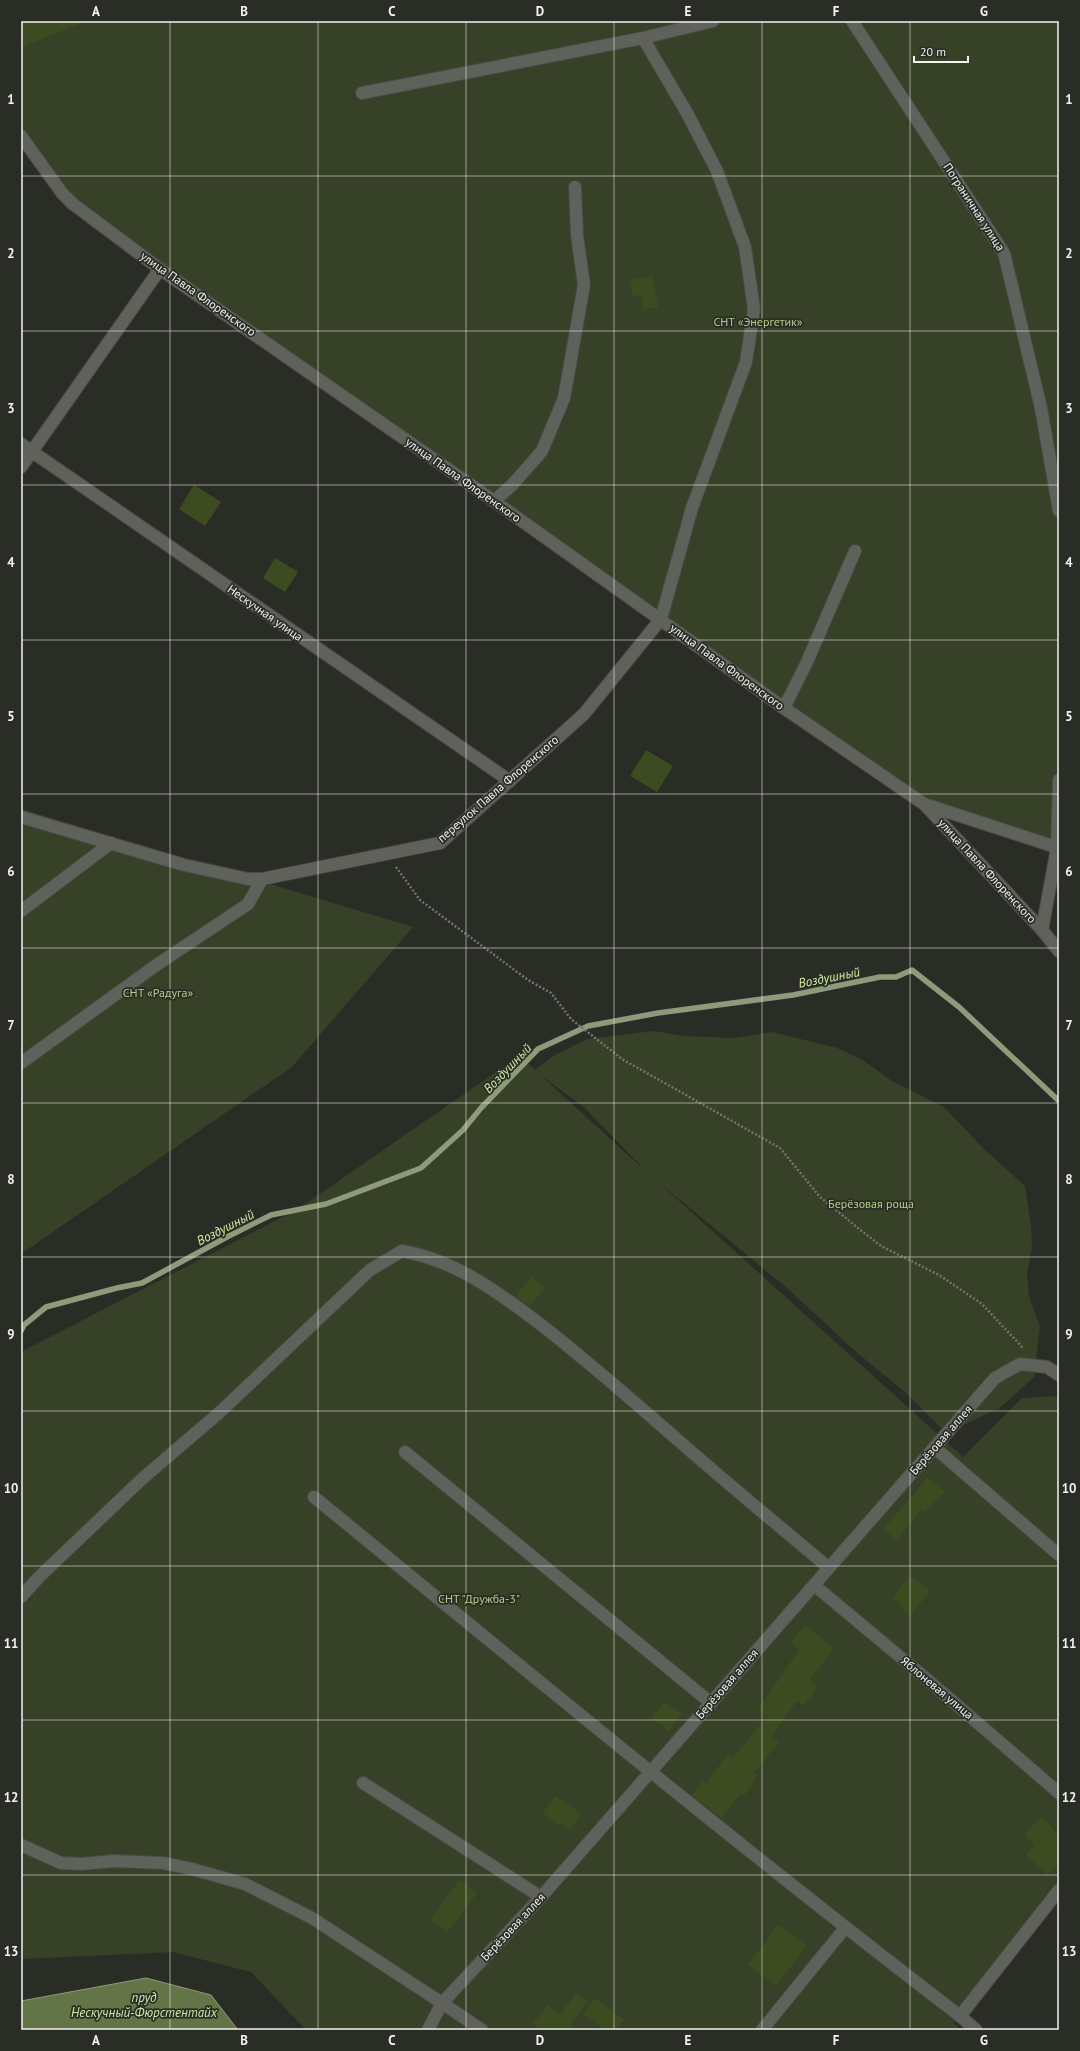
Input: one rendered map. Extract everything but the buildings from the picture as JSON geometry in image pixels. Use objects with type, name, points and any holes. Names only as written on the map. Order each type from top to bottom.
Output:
[{"type":"street","points":[[362,93],[643,38],[712,21]]},
{"type":"street","name":"Пограничная улица","points":[[852,21],[1004,253],[1041,408],[1059,511]]},
{"type":"street","points":[[643,38],[687,113],[717,171],[745,247],[754,309],[746,362],[692,508],[661,619]]},
{"type":"street","name":"улица Павла Флоренского","points":[[21,136],[62,193],[73,204],[160,268],[661,619],[784,708],[924,804],[1042,930]]},
{"type":"street","points":[[494,502],[512,486],[542,451],[564,398],[584,284],[577,235],[575,187]]},
{"type":"street","points":[[21,467],[160,268]]},
{"type":"street","name":"Нескучная улица","points":[[21,444],[510,782]]},
{"type":"street","points":[[784,708],[807,662],[855,551]]},
{"type":"street","name":"переулок Павла Флоренского","points":[[21,817],[184,865],[248,879],[262,879],[440,843],[510,782],[584,714],[661,619]]},
{"type":"street","points":[[1058,848],[1059,780]]},
{"type":"street","name":"улица Павла Флоренского","points":[[924,804],[1058,848],[1042,930]]},
{"type":"street","points":[[21,911],[111,844]]},
{"type":"street","points":[[21,1063],[155,966],[248,904],[262,879]]},
{"type":"street","points":[[1042,930],[1059,951]]},
{"type":"street","points":[[21,1597],[39,1577],[143,1478],[220,1412],[370,1270],[402,1250],[424,1254],[454,1266],[507,1299],[585,1359],[678,1441],[829,1568]]},
{"type":"street","name":"Берёзовая аллея","points":[[428,2030],[442,2003],[541,1897],[995,1378],[1020,1364],[1047,1367],[1059,1375]]},
{"type":"street","points":[[934,1448],[1059,1555]]},
{"type":"street","points":[[405,1452],[711,1703]]},
{"type":"street","points":[[314,1497],[650,1772],[845,1928],[960,2016],[976,2030]]},
{"type":"street","name":"Яблоневая улица","points":[[814,1585],[1059,1793]]},
{"type":"street","points":[[363,1784],[541,1897]]},
{"type":"street","points":[[21,1846],[61,1863],[81,1864],[113,1861],[163,1863],[192,1869],[245,1884],[312,1918],[482,2030]]},
{"type":"street","points":[[960,2016],[1059,1890]]},
{"type":"street","points":[[762,2030],[845,1928]]},
{"type":"path","points":[[393,852],[396,869],[420,900],[528,980],[551,992],[571,1019],[632,1066],[780,1148],[820,1196],[858,1228],[881,1246],[939,1275],[982,1304],[1027,1351]]},
{"type":"green space","name":"СНТ «Энергетик»","points":[[21,21],[1059,21],[1059,844],[918,796],[65,201],[21,136]]},
{"type":"green space","name":"СНТ «Радуга»","points":[[21,809],[413,927],[292,1067],[21,1254]]},
{"type":"green space","name":"СНТ \"Дружба-3\"","points":[[654,1031],[684,1036],[734,1038],[772,1032],[837,1048],[864,1061],[892,1081],[944,1107],[983,1148],[1025,1186],[1031,1226],[1032,1248],[1027,1273],[1029,1296],[1040,1327],[1034,1377],[1000,1408],[946,1433],[907,1394],[854,1350],[787,1288],[657,1181],[963,1457],[1022,1398],[1054,1396],[1059,1400],[1059,1897],[954,2023],[961,2030],[306,2030],[251,1972],[173,1952],[21,1959],[21,1352],[298,1209],[519,1056],[535,1070],[553,1056],[587,1039]],"holes":[[[539,1074],[584,1107],[641,1166]]]},
{"type":"water","name":"пруд Нескучный-Фюрстентайх","points":[[146,1978],[211,1995],[238,2030],[21,2030],[21,2001]]},
{"type":"waterway","name":"Воздушный","points":[[21,1331],[24,1325],[46,1307],[117,1288],[142,1283],[271,1215],[326,1204],[421,1168],[463,1130],[481,1108],[538,1049],[588,1026],[658,1013],[793,995],[880,977],[896,977],[912,970],[959,1007],[1059,1101]]},
{"type":"park label","name":"Берёзовая роща","points":[[871,1204]]}]
